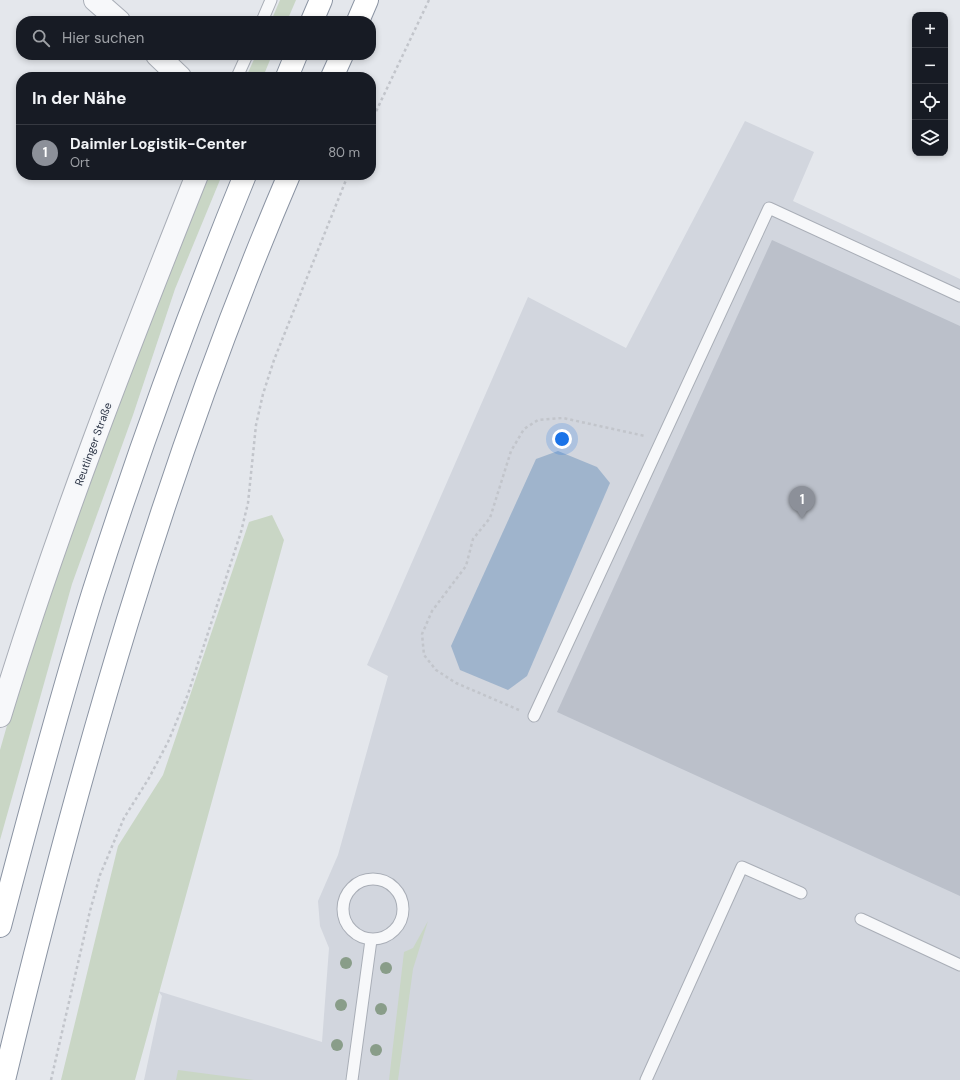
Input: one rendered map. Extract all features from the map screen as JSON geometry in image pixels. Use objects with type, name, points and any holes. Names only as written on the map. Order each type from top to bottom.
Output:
[{"type":"highway","points":[[314,16],[321,0]]},
{"type":"highway","points":[[360,16],[367,0]]},
{"type":"highway","points":[[288,72],[294,60]]},
{"type":"highway","points":[[334,72],[340,60]]},
{"type":"highway","points":[[0,926],[24,834],[94,592],[172,364],[243,180]]},
{"type":"highway","points":[[4,1080],[64,842],[151,544],[233,315],[287,180]]},
{"type":"street","points":[[95,0],[113,16]]},
{"type":"street","points":[[162,60],[175,72]]},
{"type":"street","name":"Reutlinger Straße","points":[[0,716],[61,532],[125,356],[195,180]]},
{"type":"lane","points":[[264,16],[271,0]]},
{"type":"lane","points":[[239,72],[245,60]]},
{"type":"lane","points":[[534,716],[769,208],[960,296]]},
{"type":"lane","points":[[646,1080],[742,867],[801,893]]},
{"type":"lane","points":[[367,879],[382,880],[394,888],[402,900],[403,915],[396,928],[385,937],[371,940],[357,935],[346,925],[342,911],[345,897],[354,885],[367,879]]},
{"type":"lane","points":[[861,919],[960,965]]},
{"type":"lane","points":[[352,1080],[371,940]]},
{"type":"path","points":[[376,111],[428,0]]},
{"type":"path","points":[[51,1080],[90,911],[100,875],[124,818],[149,778],[168,742],[188,694],[248,503],[256,425],[265,387],[291,316],[346,180]]},
{"type":"path","points":[[534,716],[456,683],[436,670],[424,655],[422,634],[432,610],[466,566],[472,539],[490,518],[512,451],[524,429],[538,420],[563,418],[661,440]]},
{"type":"shaded area","points":[[745,121],[814,152],[793,201],[960,279],[960,1080],[144,1080],[162,996],[158,991],[322,1042],[329,948],[320,926],[318,901],[338,855],[388,676],[367,665],[528,297],[626,348]]},
{"type":"green space","points":[[280,0],[296,0],[289,16],[273,16]]},
{"type":"green space","points":[[254,60],[270,60],[265,72],[248,72]]},
{"type":"green space","points":[[203,180],[220,180],[175,289],[133,415],[72,584],[0,840],[0,750],[14,701],[115,409]]},
{"type":"green space","points":[[272,515],[284,540],[135,1080],[61,1080],[118,846],[163,775],[249,522]]},
{"type":"green space","points":[[428,921],[413,969],[398,1080],[389,1080],[404,952],[413,948]]},
{"type":"green space","points":[[178,1070],[254,1080],[176,1080]]},
{"type":"water","points":[[558,451],[597,467],[610,483],[527,676],[508,690],[460,670],[451,646],[536,459]]},
{"type":"building","points":[[772,240],[960,326],[960,896],[557,712]]},
{"type":"place","name":"Daimler Logistik-Center","points":[[802,519]]}]
